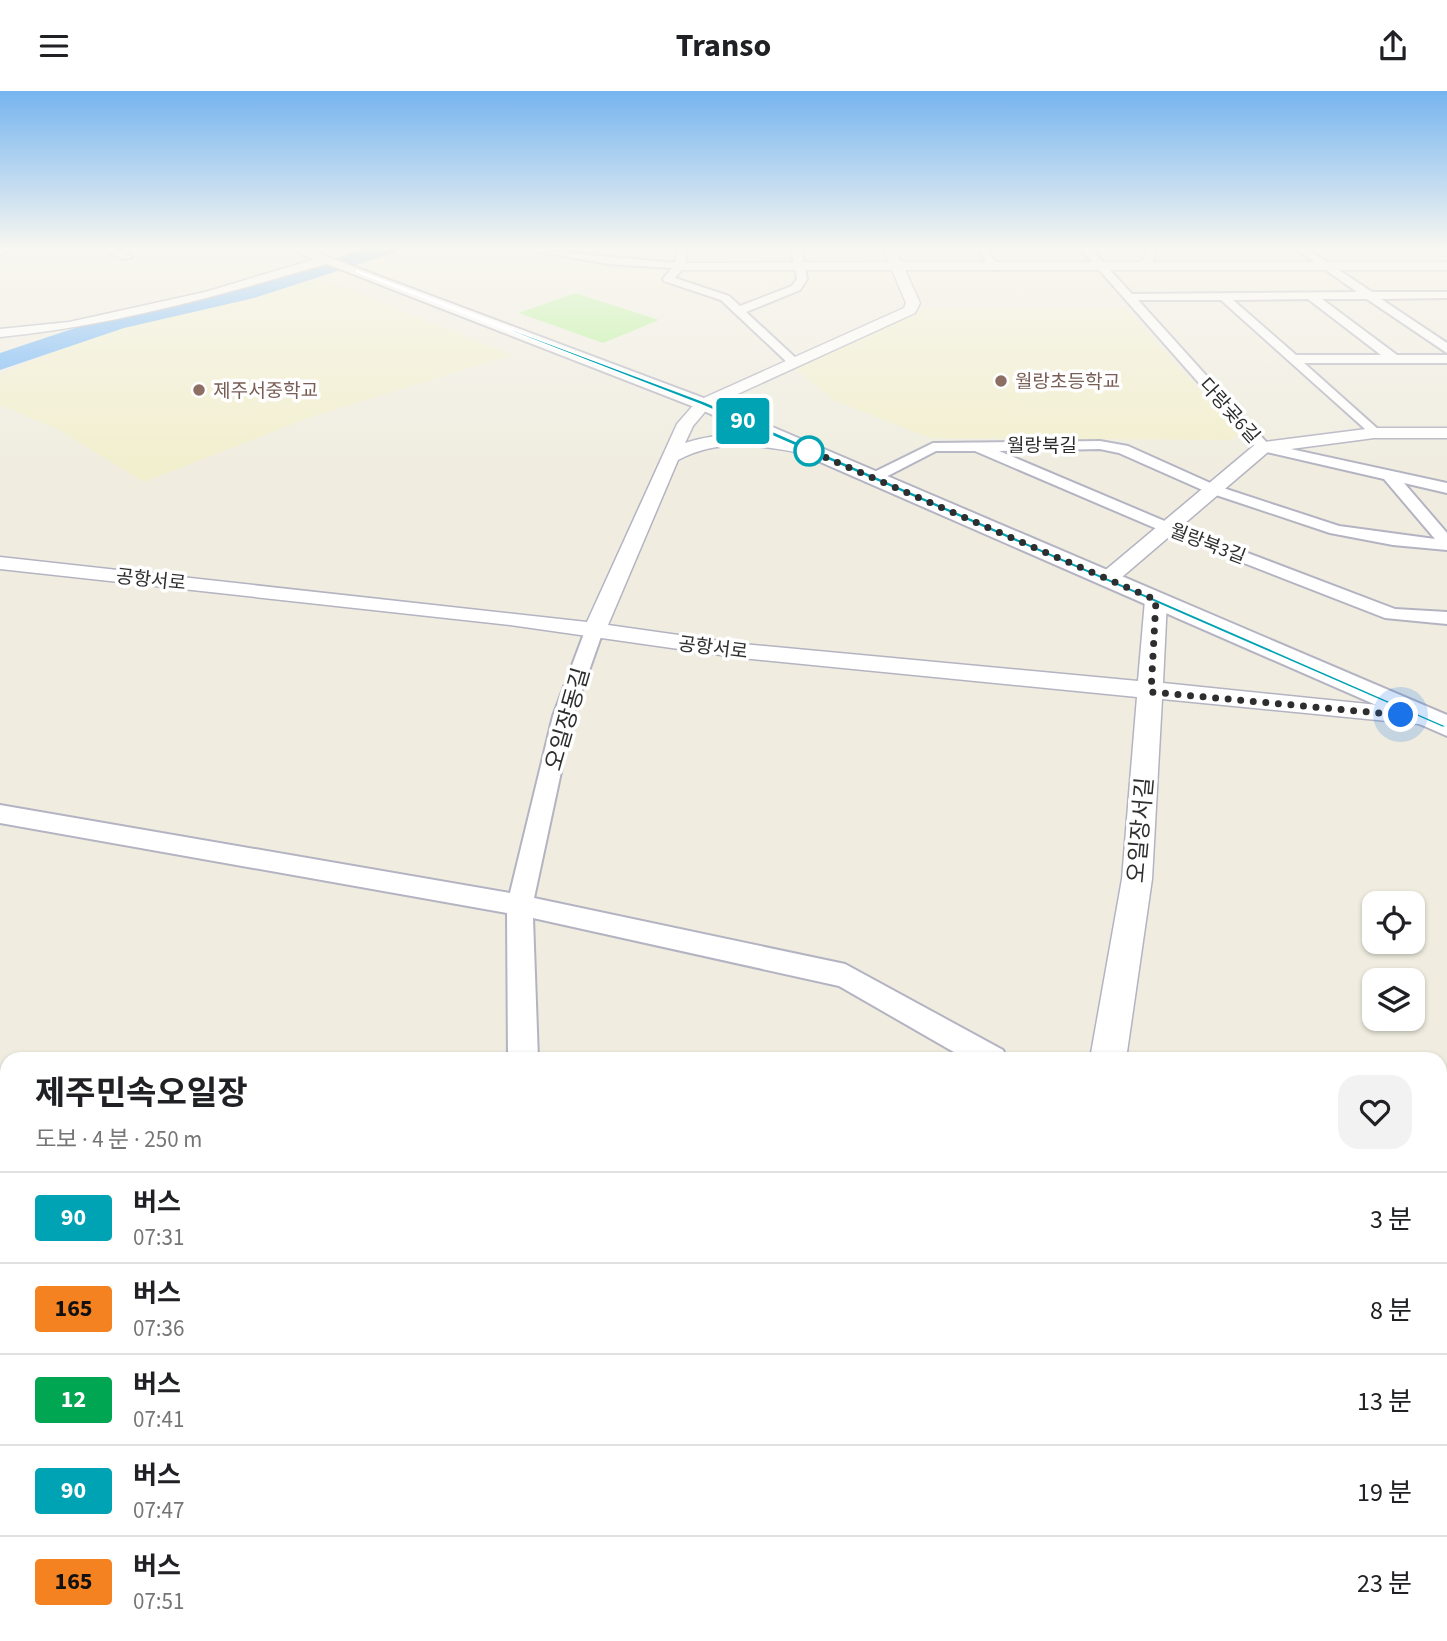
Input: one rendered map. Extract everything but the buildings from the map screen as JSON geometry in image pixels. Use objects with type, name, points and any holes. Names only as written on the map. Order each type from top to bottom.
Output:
[{"type":"main road","points":[[483,320],[703,404],[870,479],[1441,721]]},
{"type":"street","points":[[0,333],[25,333],[98,320]]},
{"type":"street","points":[[751,320],[794,362]]},
{"type":"street","points":[[703,404],[887,320]]},
{"type":"street","name":"다랑곶6길","points":[[1151,320],[1263,447]]},
{"type":"street","points":[[1250,320],[1374,433]]},
{"type":"street","points":[[1343,320],[1394,359]]},
{"type":"street","points":[[1405,320],[1447,349]]},
{"type":"street","points":[[1291,359],[1447,359]]},
{"type":"street","name":"오일장동길","points":[[523,1052],[520,905],[564,716],[594,631],[685,425],[703,404]]},
{"type":"street","points":[[1107,578],[1263,447],[1374,433],[1447,433]]},
{"type":"street","points":[[671,457],[692,445],[726,437],[806,449]]},
{"type":"street","name":"월랑북3길","points":[[975,445],[992,456],[1168,528],[1392,614],[1447,618]]},
{"type":"street","name":"월랑북길","points":[[870,479],[933,447],[1100,445],[1123,449],[1212,489],[1336,530],[1393,540],[1447,544]]},
{"type":"street","points":[[1263,447],[1447,488]]},
{"type":"street","points":[[1390,476],[1447,544]]},
{"type":"street","name":"공항서로","points":[[0,563],[360,601],[742,651],[1441,721]]},
{"type":"street","name":"오일장서길","points":[[1109,1052],[1137,879],[1156,600]]},
{"type":"street","points":[[0,814],[520,905],[845,976],[981,1052]]},
{"type":"shaded area","name":"제주서중학교","points":[[153,320],[425,320],[512,355],[311,417],[144,482],[59,430],[0,405],[0,375],[97,334]]},
{"type":"shaded area","name":"월랑초등학교","points":[[881,320],[1137,320],[1239,434],[1230,440],[930,438],[833,400],[788,362]]},
{"type":"green space","points":[[540,320],[658,320],[603,343]]},
{"type":"waterway","points":[[0,362],[124,320]]},
{"type":"bus line","name":"90","points":[[483,320],[703,404],[870,479],[1107,578],[1447,726]]},
{"type":"place","name":"월랑초등학교","points":[[1001,381]]},
{"type":"place","name":"제주서중학교","points":[[199,390]]},
{"type":"route","points":[[809,451],[806,449],[870,479],[1156,600],[1151,692],[1401,715]]}]
